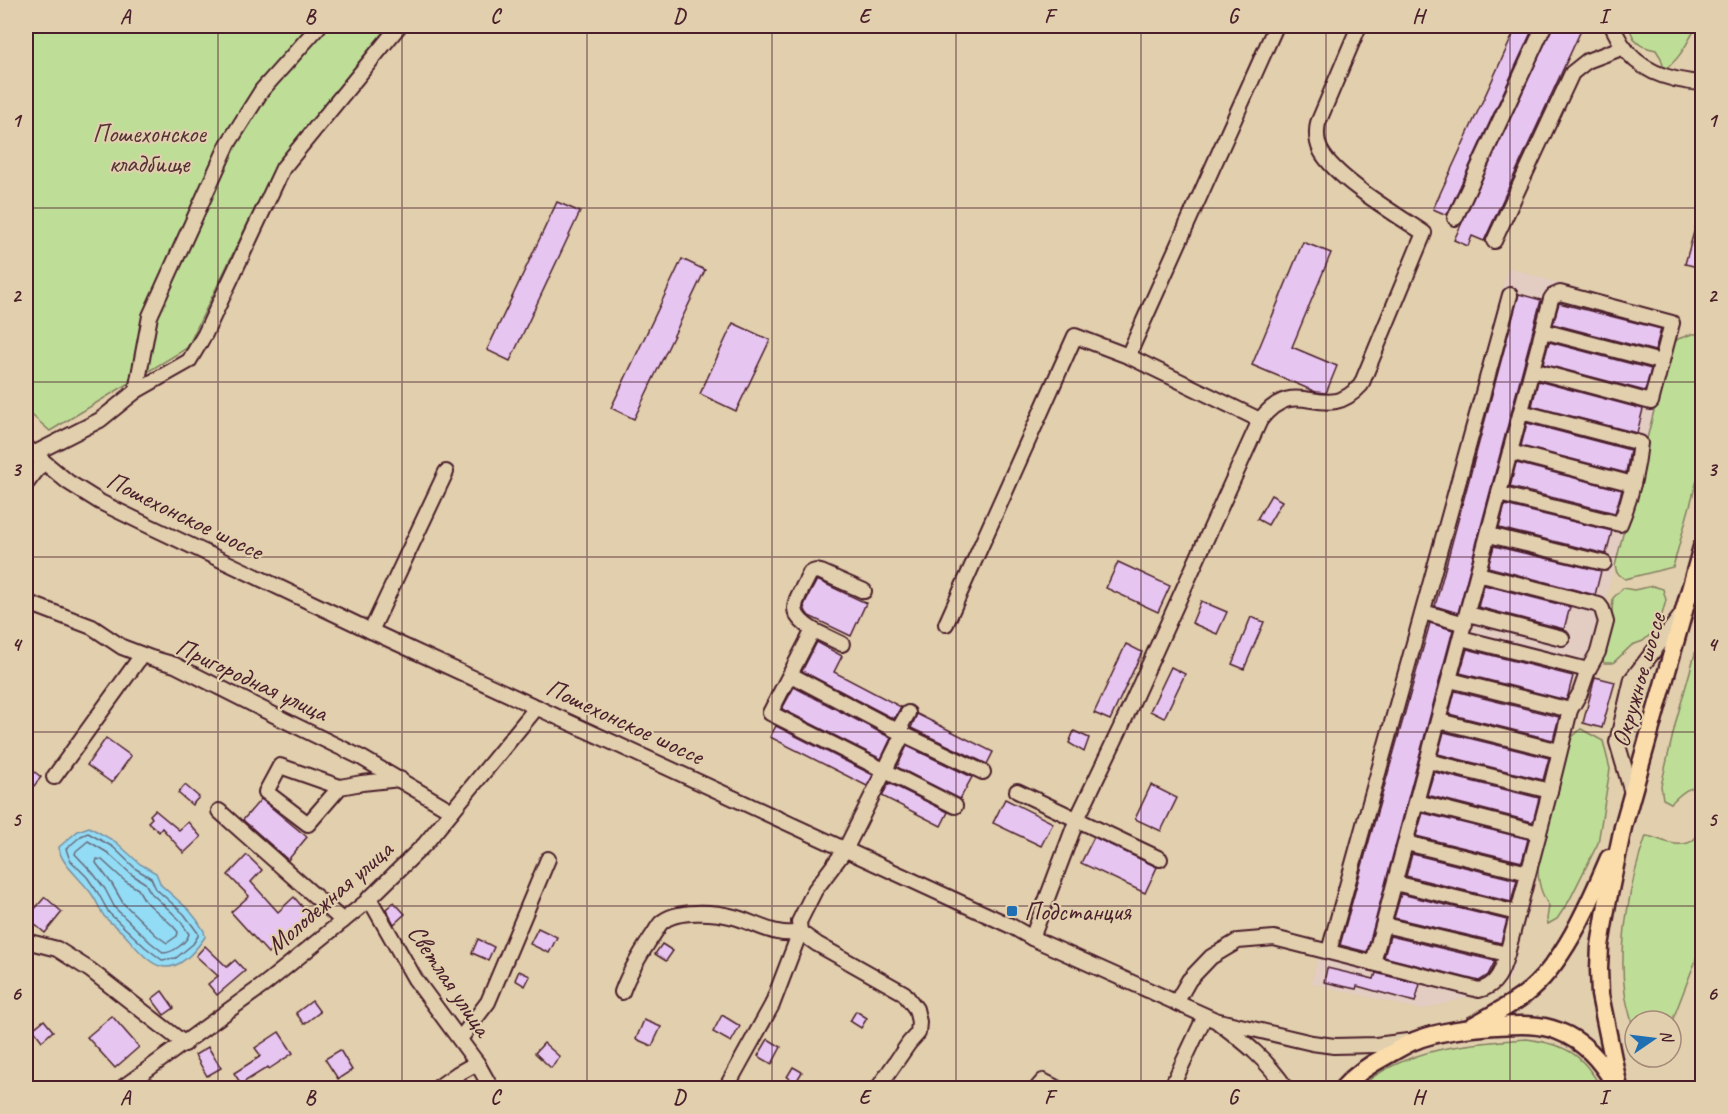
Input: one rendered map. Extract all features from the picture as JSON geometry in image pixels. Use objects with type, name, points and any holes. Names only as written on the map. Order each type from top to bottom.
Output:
[{"type":"main road","name":"Окружное шоссе","points":[[1618,1089],[1603,1010],[1599,969],[1600,946],[1623,827],[1702,547]]},
{"type":"main road","name":"Окружное шоссе","points":[[1467,1029],[1508,1007],[1526,994],[1550,969],[1582,918],[1623,827]]},
{"type":"main road","name":"Окружное шоссе","points":[[1343,1089],[1349,1080],[1368,1066],[1416,1040],[1467,1029],[1525,1025],[1556,1030],[1579,1042],[1602,1064],[1618,1089]]},
{"type":"street","points":[[136,392],[150,316],[228,144],[262,90],[318,26]]},
{"type":"street","points":[[26,484],[34,454],[100,420],[136,392],[189,361],[205,334],[283,168],[399,26]]},
{"type":"street","points":[[1128,356],[1276,26]]},
{"type":"street","points":[[1032,938],[1077,819],[1121,728],[1260,420],[1271,407],[1286,399],[1295,397],[1322,403],[1335,402],[1347,398],[1361,385],[1424,233],[1352,183],[1327,159],[1318,142],[1318,123],[1359,26]]},
{"type":"street","points":[[1455,218],[1544,26]]},
{"type":"street","points":[[1612,26],[1633,58],[1662,76],[1702,83]]},
{"type":"street","points":[[1494,242],[1572,73],[1587,61],[1624,47]]},
{"type":"street","points":[[1373,963],[1551,299],[1560,293],[1672,323],[1651,402],[1532,370]]},
{"type":"street","points":[[1329,951],[1510,295]]},
{"type":"street","points":[[1543,331],[1661,362]]},
{"type":"street","points":[[946,624],[1075,336],[1128,356],[1260,420]]},
{"type":"street","points":[[1499,494],[1620,524],[1628,505],[1641,443],[1521,412]]},
{"type":"street","points":[[1510,452],[1633,484]]},
{"type":"street","name":"Пошехонское шоссе","points":[[34,454],[68,482],[100,502],[371,631],[1011,926],[1032,938],[1210,1018]]},
{"type":"street","points":[[371,631],[446,472]]},
{"type":"street","points":[[1489,535],[1604,563]]},
{"type":"street","points":[[842,644],[801,622],[795,615],[794,608],[810,573],[816,571],[864,591]]},
{"type":"street","points":[[1176,1003],[1189,980],[1211,957],[1238,941],[1274,938],[1479,990],[1495,981],[1502,970],[1507,954],[1570,710],[1598,652],[1606,622],[1599,605],[1478,574]]},
{"type":"street","name":"Пригородная улица","points":[[26,601],[92,627],[122,647],[175,665],[362,758],[452,811]]},
{"type":"street","points":[[1423,612],[1562,638]]},
{"type":"street","points":[[1632,793],[1617,742],[1632,679],[1683,613]]},
{"type":"street","points":[[813,630],[770,713],[955,806]]},
{"type":"street","points":[[1461,638],[1588,670]]},
{"type":"street","points":[[54,777],[141,655]]},
{"type":"street","points":[[791,675],[903,734],[982,772]]},
{"type":"street","points":[[1450,680],[1570,710]]},
{"type":"street","name":"Молодежная улица","points":[[122,1089],[265,984],[369,898],[425,844],[537,707]]},
{"type":"street","points":[[726,1089],[772,1005],[800,932],[799,922],[815,890],[845,850],[903,734],[901,725],[908,713]]},
{"type":"street","points":[[1439,722],[1559,751]]},
{"type":"street","points":[[1428,761],[1550,791]]},
{"type":"street","points":[[340,787],[308,824],[266,792],[280,766],[340,787],[400,779]]},
{"type":"street","points":[[1017,791],[1160,859]]},
{"type":"street","points":[[1417,802],[1539,832]]},
{"type":"street","points":[[219,811],[343,921]]},
{"type":"street","points":[[1406,843],[1528,873]]},
{"type":"street","points":[[460,1039],[488,1002],[548,860]]},
{"type":"street","points":[[1395,884],[1517,913]]},
{"type":"street","name":"Светлая улица","points":[[369,898],[415,979],[477,1063],[491,1089]]},
{"type":"street","points":[[622,992],[626,979],[661,923],[674,916],[689,913],[733,917],[759,928],[789,934],[800,932],[904,993],[916,1009],[919,1022],[918,1034],[909,1043],[878,1089]]},
{"type":"street","points":[[1384,925],[1507,954]]},
{"type":"street","points":[[26,941],[57,949],[90,970],[185,1044]]},
{"type":"street","points":[[1210,1018],[1312,1043],[1334,1046],[1376,1046],[1416,1040]]},
{"type":"street","points":[[1171,1089],[1210,1018]]},
{"type":"street","points":[[1210,1018],[1256,1051],[1286,1089]]},
{"type":"street","points":[[437,1089],[477,1063]]},
{"type":"street","points":[[1037,1089],[1043,1080],[1057,1089]]},
{"type":"shaded area","points":[[1508,267],[1677,321],[1516,950],[1513,976],[1494,990],[1421,1010],[1311,983]]},
{"type":"green space","name":"Пошехонское кладбище","points":[[26,26],[388,26],[277,163],[187,348],[50,431],[26,410]]},
{"type":"green space","points":[[1629,26],[1697,26],[1679,56],[1664,69],[1656,50],[1638,43]]},
{"type":"green space","points":[[1692,334],[1702,334],[1702,462],[1673,567],[1625,579],[1617,573],[1615,566],[1670,347],[1678,339]]},
{"type":"green space","points":[[1653,586],[1663,589],[1666,600],[1660,622],[1643,641],[1632,645],[1613,663],[1604,663],[1601,656],[1611,624],[1613,598],[1623,588],[1634,590]]},
{"type":"green space","points":[[1702,629],[1702,788],[1689,789],[1671,803],[1663,799],[1661,786],[1676,721]]},
{"type":"green space","points":[[1581,729],[1603,741],[1610,769],[1598,843],[1569,901],[1557,919],[1548,924],[1549,906],[1540,888],[1538,867],[1571,738]]},
{"type":"green space","points":[[1702,817],[1702,937],[1677,1009],[1628,1009],[1623,974],[1624,934],[1630,893],[1646,836],[1675,844],[1684,844],[1691,842],[1699,832]]},
{"type":"green space","points":[[1527,1039],[1552,1044],[1572,1053],[1587,1066],[1601,1088],[1359,1088],[1396,1064],[1417,1056],[1460,1046]]},
{"type":"water","points":[[89,827],[116,842],[140,864],[156,873],[161,885],[197,920],[205,937],[186,959],[167,967],[155,964],[104,916],[89,890],[60,853],[59,847],[78,831]]},
{"type":"building","points":[[1517,26],[1534,26],[1447,215],[1433,209]]},
{"type":"building","points":[[1553,26],[1583,26],[1484,241],[1472,236],[1468,246],[1454,240]]},
{"type":"building","points":[[557,202],[580,212],[510,361],[487,350]]},
{"type":"building","points":[[1699,214],[1702,214],[1702,268],[1685,264]]},
{"type":"building","points":[[1303,242],[1331,253],[1292,347],[1337,366],[1326,393],[1316,392],[1252,365]]},
{"type":"building","points":[[682,259],[705,270],[634,419],[611,408]]},
{"type":"building","points":[[1519,294],[1541,300],[1458,613],[1435,606]]},
{"type":"building","points":[[1559,303],[1661,329],[1655,351],[1553,324]]},
{"type":"building","points":[[733,323],[770,340],[736,411],[700,394]]},
{"type":"building","points":[[1549,342],[1651,369],[1645,391],[1543,364]]},
{"type":"building","points":[[1538,381],[1643,409],[1637,433],[1532,406]]},
{"type":"building","points":[[1527,423],[1630,450],[1626,473],[1521,446]]},
{"type":"building","points":[[1516,463],[1622,490],[1615,513],[1510,487]]},
{"type":"building","points":[[1271,495],[1282,501],[1268,525],[1257,519]]},
{"type":"building","points":[[1505,505],[1612,531],[1606,554],[1499,528]]},
{"type":"building","points":[[1494,546],[1601,571],[1595,595],[1488,567]]},
{"type":"building","points":[[1118,562],[1170,586],[1158,612],[1106,588]]},
{"type":"building","points":[[817,580],[866,603],[851,636],[809,616],[806,612],[804,606]]},
{"type":"building","points":[[1484,585],[1570,607],[1564,629],[1478,607]]},
{"type":"building","points":[[1201,601],[1227,612],[1217,634],[1192,623]]},
{"type":"building","points":[[1251,617],[1264,622],[1244,669],[1232,664]]},
{"type":"building","points":[[1430,623],[1453,630],[1367,952],[1340,945]]},
{"type":"building","points":[[817,642],[842,656],[834,672],[901,707],[894,719],[802,671]]},
{"type":"building","points":[[1126,644],[1142,652],[1110,720],[1094,713]]},
{"type":"building","points":[[1467,649],[1573,676],[1566,700],[1460,673]]},
{"type":"building","points":[[1171,667],[1185,674],[1164,718],[1150,711]]},
{"type":"building","points":[[1595,677],[1615,682],[1602,728],[1583,723]]},
{"type":"building","points":[[794,687],[891,738],[881,759],[782,709]]},
{"type":"building","points":[[1455,691],[1559,717],[1553,740],[1449,714]]},
{"type":"building","points":[[917,714],[993,752],[987,764],[911,728]]},
{"type":"building","points":[[776,726],[873,775],[867,786],[770,737]]},
{"type":"building","points":[[1074,731],[1089,738],[1084,752],[1069,743]]},
{"type":"building","points":[[1444,732],[1549,758],[1543,780],[1438,754]]},
{"type":"building","points":[[106,738],[131,756],[112,783],[87,765]]},
{"type":"building","points":[[907,746],[972,777],[960,799],[897,767]]},
{"type":"building","points":[[26,765],[41,777],[34,786],[26,779]]},
{"type":"building","points":[[1434,772],[1539,798],[1533,822],[1427,795]]},
{"type":"building","points":[[889,783],[948,812],[941,826],[882,796]]},
{"type":"building","points":[[185,785],[199,797],[192,805],[178,793]]},
{"type":"building","points":[[1151,785],[1177,798],[1161,831],[1135,819]]},
{"type":"building","points":[[261,799],[307,837],[288,860],[243,820]]},
{"type":"building","points":[[1005,799],[1053,823],[1041,846],[993,823]]},
{"type":"building","points":[[155,810],[179,830],[188,822],[201,837],[184,853],[162,828],[159,832],[148,822]]},
{"type":"building","points":[[1423,813],[1528,839],[1522,862],[1416,836]]},
{"type":"building","points":[[1094,837],[1157,867],[1145,893],[1081,863]]},
{"type":"building","points":[[1412,854],[1517,880],[1511,902],[1406,876]]},
{"type":"building","points":[[247,855],[262,870],[251,882],[278,912],[294,897],[310,916],[268,953],[231,912],[249,896],[228,875]]},
{"type":"building","points":[[1401,894],[1507,920],[1501,943],[1394,918]]},
{"type":"building","points":[[45,897],[62,912],[45,933],[27,918]]},
{"type":"building","points":[[394,902],[405,914],[394,924],[386,909]]},
{"type":"building","points":[[538,928],[557,937],[549,953],[530,944]]},
{"type":"building","points":[[1390,936],[1495,961],[1488,975],[1479,981],[1384,957]]},
{"type":"building","points":[[478,939],[494,947],[488,960],[472,953]]},
{"type":"building","points":[[662,944],[673,951],[666,961],[655,954]]},
{"type":"building","points":[[205,946],[227,967],[235,960],[245,971],[217,995],[208,984],[218,976],[196,956]]},
{"type":"building","points":[[1327,968],[1374,979],[1376,973],[1420,984],[1415,1002],[1357,986],[1356,989],[1324,982]]},
{"type":"building","points":[[519,971],[530,976],[525,986],[515,980]]},
{"type":"building","points":[[162,991],[174,1008],[164,1015],[152,999]]},
{"type":"building","points":[[312,1001],[320,1012],[304,1024],[296,1013]]},
{"type":"building","points":[[856,1011],[867,1018],[861,1028],[850,1021]]},
{"type":"building","points":[[722,1015],[740,1026],[731,1042],[713,1032]]},
{"type":"building","points":[[112,1016],[139,1047],[115,1068],[87,1037]]},
{"type":"building","points":[[44,1020],[53,1031],[42,1041],[33,1029]]},
{"type":"building","points":[[644,1020],[661,1027],[652,1046],[636,1039]]},
{"type":"building","points":[[279,1032],[293,1053],[241,1084],[234,1073],[261,1056],[255,1048]]},
{"type":"building","points":[[768,1039],[781,1047],[772,1064],[758,1056]]},
{"type":"building","points":[[544,1043],[560,1057],[551,1068],[535,1053]]},
{"type":"building","points":[[208,1047],[221,1068],[207,1076],[195,1055]]},
{"type":"building","points":[[340,1050],[352,1070],[338,1079],[325,1059]]},
{"type":"building","points":[[793,1067],[802,1072],[796,1082],[787,1077]]},
{"type":"place","name":"Подстанция","points":[[1012,911]]}]
